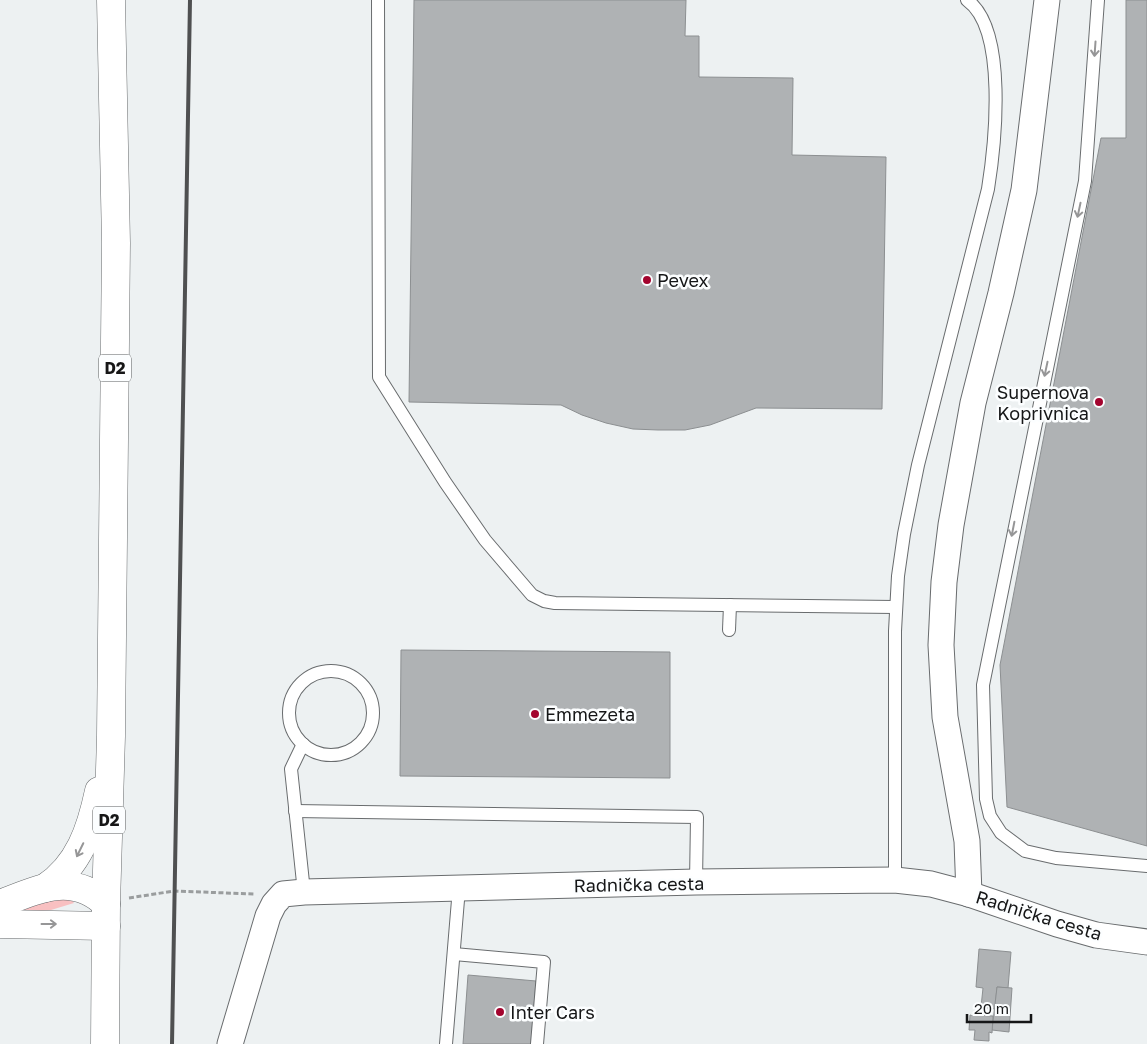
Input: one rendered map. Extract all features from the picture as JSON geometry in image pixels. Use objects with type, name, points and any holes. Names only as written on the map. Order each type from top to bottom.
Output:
[{"type":"main road","name":"D2","points":[[105,1044],[106,915],[111,736],[116,243],[111,0]]},
{"type":"main road","points":[[45,888],[74,862],[81,847],[96,803],[111,736]]},
{"type":"main road","points":[[0,904],[45,888],[76,886],[89,890],[106,915],[0,924]]},
{"type":"street","points":[[969,894],[967,841],[945,717],[941,645],[944,582],[951,525],[973,402],[1001,293],[1024,190],[1048,0]]},
{"type":"street","name":"Radnička cesta","points":[[293,893],[696,882],[895,880],[931,884],[969,894],[1056,924],[1096,935],[1147,942]]},
{"type":"street","points":[[230,1044],[268,916],[274,904],[293,893]]},
{"type":"lane","points":[[378,0],[380,377],[385,388],[445,482],[485,540],[532,595],[544,601],[555,603],[895,607]]},
{"type":"lane","points":[[895,880],[895,607],[904,534],[918,465],[988,189],[994,152],[996,91],[991,43],[984,20],[967,0]]},
{"type":"lane","points":[[1098,0],[1085,181],[983,685],[986,799],[990,816],[1001,834],[1025,851],[1056,858],[1147,866]]},
{"type":"lane","points":[[729,630],[730,605]]},
{"type":"lane","points":[[326,671],[340,672],[353,677],[364,686],[371,699],[373,713],[370,727],[363,740],[341,754],[327,754],[314,751],[303,744],[295,734],[290,721],[293,695],[300,684],[312,675],[326,671]]},
{"type":"lane","points":[[293,893],[295,812],[291,770],[303,744]]},
{"type":"lane","points":[[295,812],[697,816],[696,882]]},
{"type":"lane","points":[[446,1044],[459,888]]},
{"type":"lane","points":[[454,954],[544,962],[537,1044]]},
{"type":"path","points":[[106,915],[128,898],[174,891],[293,893]]},
{"type":"shaded area","points":[[68,896],[74,903],[51,910],[12,913],[27,902]]},
{"type":"building","name":"Pevex","points":[[414,0],[686,0],[685,36],[699,36],[699,77],[793,78],[792,155],[886,157],[882,409],[756,408],[710,425],[685,430],[658,430],[633,429],[606,423],[561,405],[409,402]]},
{"type":"building","name":"Supernova Koprivnica","points":[[1126,0],[1147,0],[1147,846],[1007,807],[1000,665],[1101,138],[1126,138]]},
{"type":"building","name":"Emmezeta","points":[[401,650],[670,652],[670,778],[400,776]]},
{"type":"building","points":[[979,949],[1011,952],[1008,988],[997,987],[995,1009],[981,1007],[983,988],[976,987]]},
{"type":"building","name":"Inter Cars","points":[[468,975],[536,981],[531,1044],[463,1044]]},
{"type":"building","points":[[997,987],[1012,988],[1009,1032],[992,1030]]},
{"type":"building","points":[[970,1015],[993,1016],[992,1033],[989,1032],[989,1041],[974,1040],[975,1030],[969,1030]]},
{"type":"railway","points":[[172,1044],[190,0]]},
{"type":"place","name":"Pevex","points":[[647,280]]},
{"type":"place","name":"Supernova Koprivnica","points":[[1099,402]]},
{"type":"place","name":"Emmezeta","points":[[535,714]]},
{"type":"place","name":"Inter Cars","points":[[500,1012]]}]
